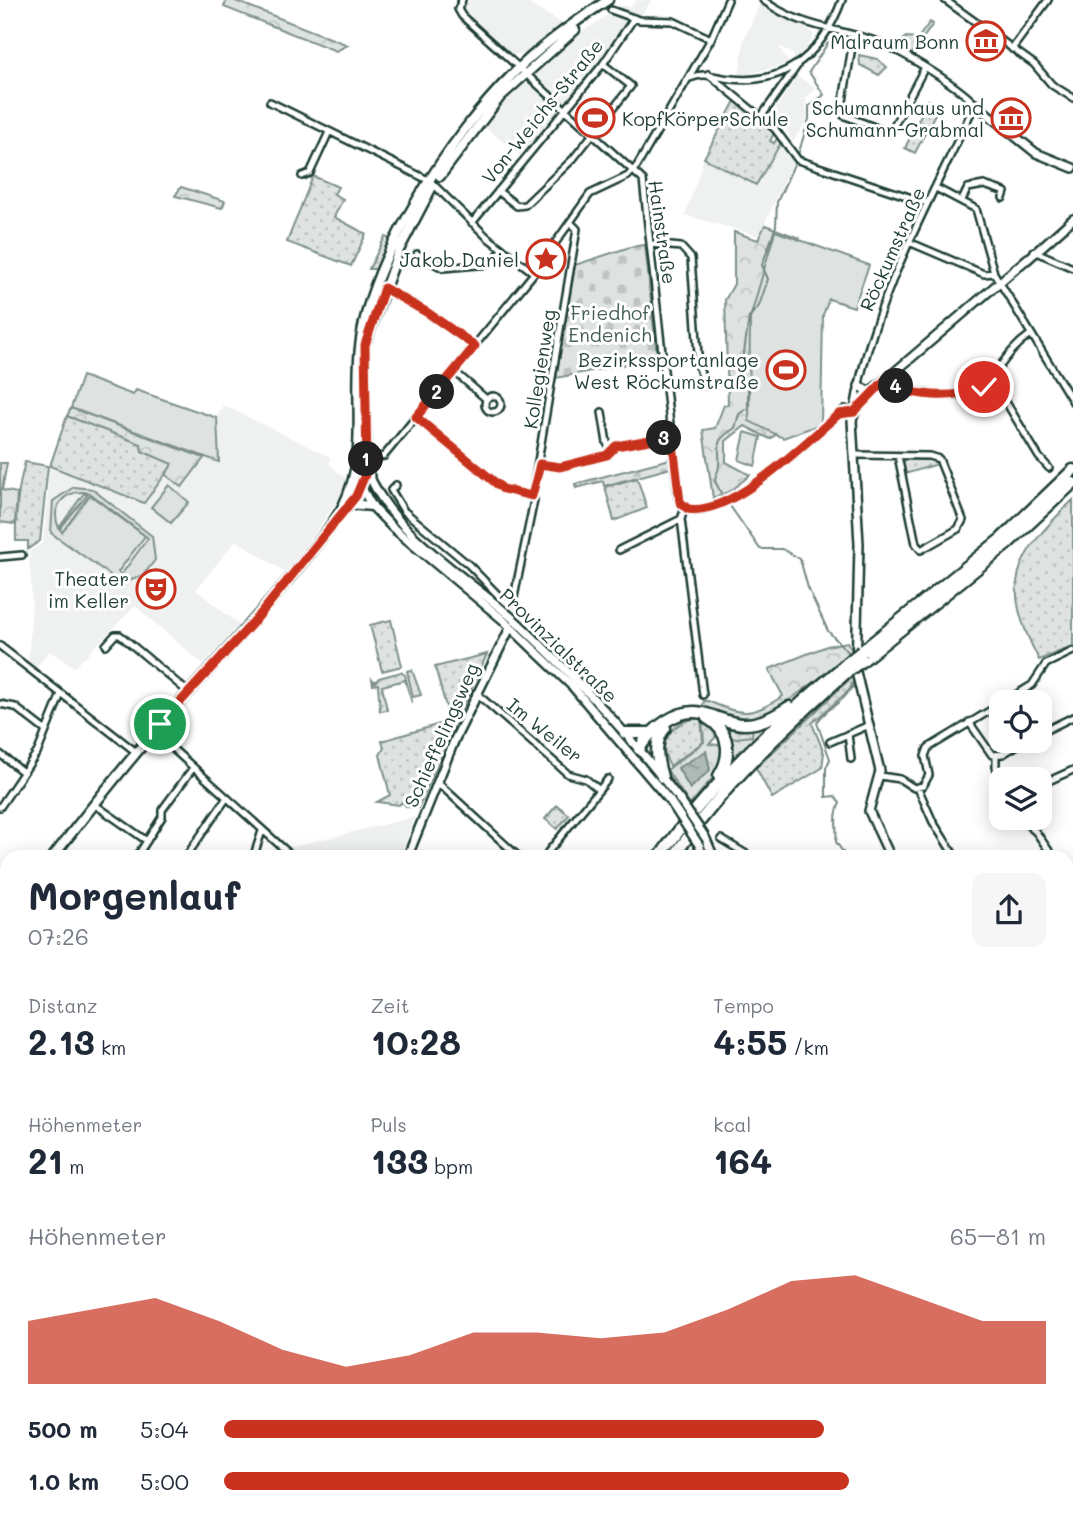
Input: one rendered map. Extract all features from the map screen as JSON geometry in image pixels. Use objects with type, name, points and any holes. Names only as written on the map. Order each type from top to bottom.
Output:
[{"type":"highway","points":[[679,850],[715,802],[752,760],[863,655],[1001,539],[1073,470]]},
{"type":"highway","points":[[863,655],[1006,545],[1073,483]]},
{"type":"highway","points":[[638,753],[672,721],[694,713],[734,723],[753,723],[769,719],[851,669]]},
{"type":"highway","points":[[713,787],[808,697]]},
{"type":"highway","points":[[665,850],[725,768],[728,743],[724,732],[710,717]]},
{"type":"highway","points":[[625,733],[656,734]]},
{"type":"highway","points":[[656,734],[662,777]]},
{"type":"main road","points":[[336,518],[349,504],[358,485],[359,354],[363,328],[380,286],[432,183],[522,70],[608,0]]},
{"type":"main road","points":[[522,70],[618,0]]},
{"type":"main road","points":[[58,850],[153,732],[262,612],[336,518],[367,470],[364,355],[368,328],[380,286]]},
{"type":"main road","points":[[349,504],[372,506]]},
{"type":"street","points":[[378,457],[384,456],[475,346],[572,224],[594,191],[623,179],[634,169],[711,38],[728,0]]},
{"type":"street","points":[[763,0],[830,31],[854,35],[894,48],[975,104],[1036,153],[1073,168]]},
{"type":"street","points":[[761,117],[797,66],[830,31],[842,0]]},
{"type":"street","points":[[945,0],[1034,64],[1052,85],[1073,98]]},
{"type":"street","points":[[1012,49],[1045,1]]},
{"type":"street","points":[[460,2],[462,16],[593,136],[634,169]]},
{"type":"street","points":[[611,10],[634,18],[673,21],[711,38]]},
{"type":"street","name":"Von-Weichs-Straße","points":[[472,223],[603,64],[634,18]]},
{"type":"street","points":[[854,35],[842,111],[848,117],[891,133],[924,69]]},
{"type":"street","points":[[498,191],[517,206],[525,205],[593,136],[631,86],[603,64]]},
{"type":"street","points":[[694,66],[700,74]]},
{"type":"street","points":[[687,80],[700,74],[744,79],[797,66]]},
{"type":"street","points":[[708,74],[783,137],[797,158],[927,203]]},
{"type":"street","points":[[270,103],[432,183],[472,223],[534,273]]},
{"type":"street","name":"Röckumstraße","points":[[880,776],[851,669],[859,566],[854,410],[869,344],[909,242],[975,104]]},
{"type":"street","points":[[302,176],[310,173],[329,132]]},
{"type":"street","name":"Hainstraße","points":[[634,169],[643,180],[678,497],[685,508]]},
{"type":"street","points":[[962,200],[973,186],[987,186],[1006,195]]},
{"type":"street","points":[[936,188],[972,204],[979,215],[993,273],[1072,400]]},
{"type":"street","points":[[703,695],[681,519],[685,508],[695,510],[724,500],[760,480],[839,414],[854,410],[886,379],[1073,219]]},
{"type":"street","name":"Kollegienweg","points":[[396,485],[391,491],[404,511],[469,565],[501,598],[513,602],[534,500],[532,496],[540,464],[577,233],[572,224]]},
{"type":"street","points":[[909,242],[984,274],[993,273]]},
{"type":"street","points":[[650,244],[681,247],[691,258],[699,368],[705,385]]},
{"type":"street","points":[[417,254],[443,268],[489,264],[503,250]]},
{"type":"street","points":[[1034,251],[1073,268]]},
{"type":"street","points":[[380,286],[428,313],[475,346]]},
{"type":"street","points":[[886,379],[912,390],[951,396],[973,392],[992,379],[1019,343],[1031,334]]},
{"type":"street","points":[[454,371],[485,398]]},
{"type":"street","points":[[854,410],[868,391],[886,379]]},
{"type":"street","points":[[992,379],[1039,457],[1049,468]]},
{"type":"street","points":[[859,386],[868,391]]},
{"type":"street","points":[[602,412],[607,443],[611,449]]},
{"type":"street","points":[[416,417],[503,489],[532,496]]},
{"type":"street","points":[[540,464],[560,467],[607,455],[611,449],[672,436]]},
{"type":"street","points":[[855,455],[929,456],[939,459],[962,517],[958,528],[921,550],[916,544],[898,456]]},
{"type":"street","name":"Provinzialstraße","points":[[367,470],[379,498],[397,520],[509,615],[523,634],[627,747],[638,753],[662,777],[705,838],[710,850]]},
{"type":"street","points":[[358,485],[379,498]]},
{"type":"street","name":"Provinzialstraße","points":[[358,485],[372,506],[401,535],[510,628],[523,634],[625,733],[701,850]]},
{"type":"street","points":[[619,550],[681,519]]},
{"type":"street","points":[[0,557],[22,555]]},
{"type":"street","points":[[509,615],[510,628]]},
{"type":"street","name":"Schieffelingsweg","points":[[410,850],[436,782],[476,693],[510,628]]},
{"type":"street","points":[[501,645],[523,634]]},
{"type":"street","points":[[106,645],[115,635],[120,635],[188,692]]},
{"type":"street","points":[[0,646],[136,752]]},
{"type":"street","points":[[1024,690],[1032,685],[1046,664],[1073,651]]},
{"type":"street","name":"Im Weiler","points":[[476,693],[568,774],[586,779],[597,788]]},
{"type":"street","points":[[0,807],[38,751],[61,694]]},
{"type":"street","points":[[0,704],[15,707],[46,731]]},
{"type":"street","points":[[918,788],[928,779],[925,756],[928,748],[989,711]]},
{"type":"street","points":[[1052,727],[1073,717]]},
{"type":"street","points":[[969,722],[987,751],[996,755]]},
{"type":"street","points":[[830,742],[867,726]]},
{"type":"street","points":[[153,732],[284,850]]},
{"type":"street","points":[[848,734],[851,759]]},
{"type":"street","points":[[996,755],[1000,753]]},
{"type":"street","points":[[0,754],[23,772]]},
{"type":"street","points":[[996,755],[996,767]]},
{"type":"street","points":[[141,850],[162,817],[162,810],[193,768]]},
{"type":"street","points":[[1052,780],[1073,771]]},
{"type":"street","points":[[887,850],[869,811],[871,797],[880,776],[892,776],[918,788],[933,822],[951,850]]},
{"type":"street","points":[[552,850],[597,788],[608,779]]},
{"type":"street","points":[[436,782],[509,850]]},
{"type":"street","points":[[191,850],[226,799]]},
{"type":"street","points":[[94,804],[147,841]]},
{"type":"street","points":[[1034,830],[1048,850]]},
{"type":"street","points":[[255,850],[261,831]]},
{"type":"street","points":[[721,839],[740,850]]},
{"type":"street","points":[[0,1197],[0,1255]]},
{"type":"shaded area","points":[[470,0],[522,0],[565,25],[525,54],[512,55],[464,11],[463,4]]},
{"type":"shaded area","points":[[636,0],[652,0],[640,17],[634,14],[598,64],[520,155],[482,125],[504,100],[572,38],[624,5],[630,7]]},
{"type":"shaded area","points":[[760,3],[803,24],[814,35],[799,61],[796,62],[793,54],[779,46],[789,64],[739,76],[744,39]]},
{"type":"shaded area","points":[[797,76],[814,87],[814,91],[806,98],[807,120],[793,142],[786,129],[770,118]]},
{"type":"shaded area","points":[[782,141],[793,161],[759,236],[685,215],[704,158],[756,185]]},
{"type":"shaded area","points":[[223,405],[330,457],[330,465],[346,479],[346,487],[315,533],[285,572],[236,540],[196,590],[240,625],[203,664],[135,606],[75,667],[49,651],[35,670],[28,664],[32,601],[29,552],[43,543],[50,466],[144,503],[166,475],[182,487],[204,458],[218,462],[217,418]]},
{"type":"shaded area","points":[[414,817],[402,850],[287,848]]},
{"type":"green space","points":[[227,0],[348,45],[336,51],[224,7]]},
{"type":"green space","points":[[930,22],[933,24],[911,55],[897,47],[906,37],[918,38]]},
{"type":"green space","points":[[859,55],[877,59],[887,67],[879,75],[860,65]]},
{"type":"green space","points":[[928,100],[938,108],[915,153],[905,148]]},
{"type":"green space","points":[[735,101],[754,117],[754,125],[762,123],[774,133],[770,141],[774,143],[778,137],[782,141],[756,185],[704,158]]},
{"type":"green space","points":[[313,176],[338,187],[334,194],[343,199],[334,217],[366,234],[351,266],[287,242]]},
{"type":"green space","points":[[181,187],[225,201],[222,208],[175,196]]},
{"type":"green space","points":[[765,225],[799,238],[778,433],[770,439],[745,426],[726,441],[726,462],[750,475],[731,491],[713,498],[703,430],[715,428],[724,405],[728,404],[725,300],[734,284],[734,232],[758,240]]},
{"type":"green space","name":"Bezirkssportanlage West Röckumstraße","points":[[775,231],[869,265],[854,307],[829,299],[823,315],[821,424],[783,438],[749,421],[750,319]]},
{"type":"green space","points":[[385,237],[391,239],[376,269],[369,269]]},
{"type":"green space","name":"Friedhof Endenich","points":[[645,245],[657,358],[556,378],[575,265],[630,247]]},
{"type":"green space","points":[[82,376],[133,395],[136,390],[217,418],[219,462],[71,408]]},
{"type":"green space","points":[[71,408],[204,458],[182,487],[166,475],[172,464],[142,451],[141,444],[67,416]]},
{"type":"green space","points":[[67,416],[141,444],[142,451],[173,464],[144,503],[50,466]]},
{"type":"green space","points":[[745,432],[761,437],[755,466],[739,460]]},
{"type":"green space","points":[[903,458],[928,458],[938,464],[905,474]]},
{"type":"green space","points":[[670,459],[671,468],[604,486],[603,481],[576,488],[575,484]]},
{"type":"green space","points":[[25,462],[48,466],[40,541],[28,549],[28,541],[16,541],[20,481]]},
{"type":"green space","points":[[0,463],[7,463],[2,490],[17,493],[15,524],[0,522]]},
{"type":"green space","points":[[637,478],[647,508],[614,521],[605,487]]},
{"type":"green space","points":[[169,485],[189,502],[171,523],[151,507]]},
{"type":"green space","points":[[74,487],[92,489],[152,536],[155,560],[144,574],[123,584],[51,533],[53,501]],"holes":[[[77,492],[84,492],[91,494],[148,538],[121,575],[118,572],[145,536],[90,495],[62,532],[60,529],[87,495],[84,493],[59,528],[56,514],[60,502]]]},
{"type":"green space","points":[[1073,500],[1073,646],[1039,660],[1019,610],[1019,572],[1037,538]]},
{"type":"green space","points":[[391,620],[402,666],[382,671],[370,625]]},
{"type":"green space","points":[[847,642],[854,652],[768,713],[747,719],[702,709],[704,701],[738,712],[762,708],[783,696],[769,669],[827,646]]},
{"type":"green space","points":[[487,654],[418,808],[407,807],[402,802],[399,805],[377,802],[390,795],[380,755],[384,748],[382,741],[450,721],[435,667]]},
{"type":"green space","points":[[412,670],[421,695],[413,697],[407,671]]},
{"type":"green space","points":[[401,672],[405,675],[412,703],[405,680],[382,686],[387,710],[380,711],[378,684],[373,685],[372,679],[375,682],[379,678]]},
{"type":"green space","points":[[853,676],[854,686],[812,723],[824,753],[822,768],[772,798],[756,768]]},
{"type":"green space","points":[[701,718],[703,742],[670,766],[664,748],[670,733],[683,723]]},
{"type":"green space","points":[[702,719],[716,730],[715,738],[709,744],[719,745],[725,751],[715,775],[690,805],[667,770],[704,742]]},
{"type":"green space","points":[[776,719],[725,769],[728,739],[753,725]]},
{"type":"green space","points":[[723,724],[753,725],[752,736],[728,739]]},
{"type":"green space","points":[[557,805],[569,815],[557,829],[545,819]]},
{"type":"water","points":[[706,751],[710,770],[690,789],[678,768]]},
{"type":"waterway","points":[[798,155],[809,119],[809,106],[824,95],[809,72],[828,43]]},
{"type":"waterway","points":[[724,499],[715,481],[719,468],[719,444],[723,437],[735,428],[739,414],[748,408],[748,382],[737,366],[744,353],[749,317],[759,306],[768,279],[762,265],[776,226],[777,202],[796,160]]},
{"type":"waterway","points":[[728,503],[760,549],[782,549],[800,559],[808,588],[828,631],[850,654]]},
{"type":"waterway","points":[[842,850],[836,842],[836,817],[840,803],[835,796],[826,797],[826,768],[830,759],[817,723],[845,696],[852,684]]},
{"type":"place","name":"Malraum Bonn","points":[[986,41]]},
{"type":"place","name":"KopfKörperSchule","points":[[595,118]]},
{"type":"place","name":"Schumannhaus und Schumann-Grabmal","points":[[1011,118]]},
{"type":"place","name":"Jakob Daniel","points":[[546,259]]},
{"type":"place","name":"Bezirkssportanlage West Röckumstraße","points":[[786,370]]},
{"type":"place","name":"Theater im Keller","points":[[156,589]]},
{"type":"route","points":[[160,724],[258,617],[356,496],[367,470],[363,374],[365,345],[368,328],[384,288],[428,313],[475,346],[416,417],[503,489],[520,495],[532,496],[537,466],[540,464],[560,467],[607,455],[616,446],[672,436],[678,497],[685,508],[700,509],[752,486],[839,414],[854,412],[886,379],[893,385],[927,394],[964,395],[984,387]]}]
